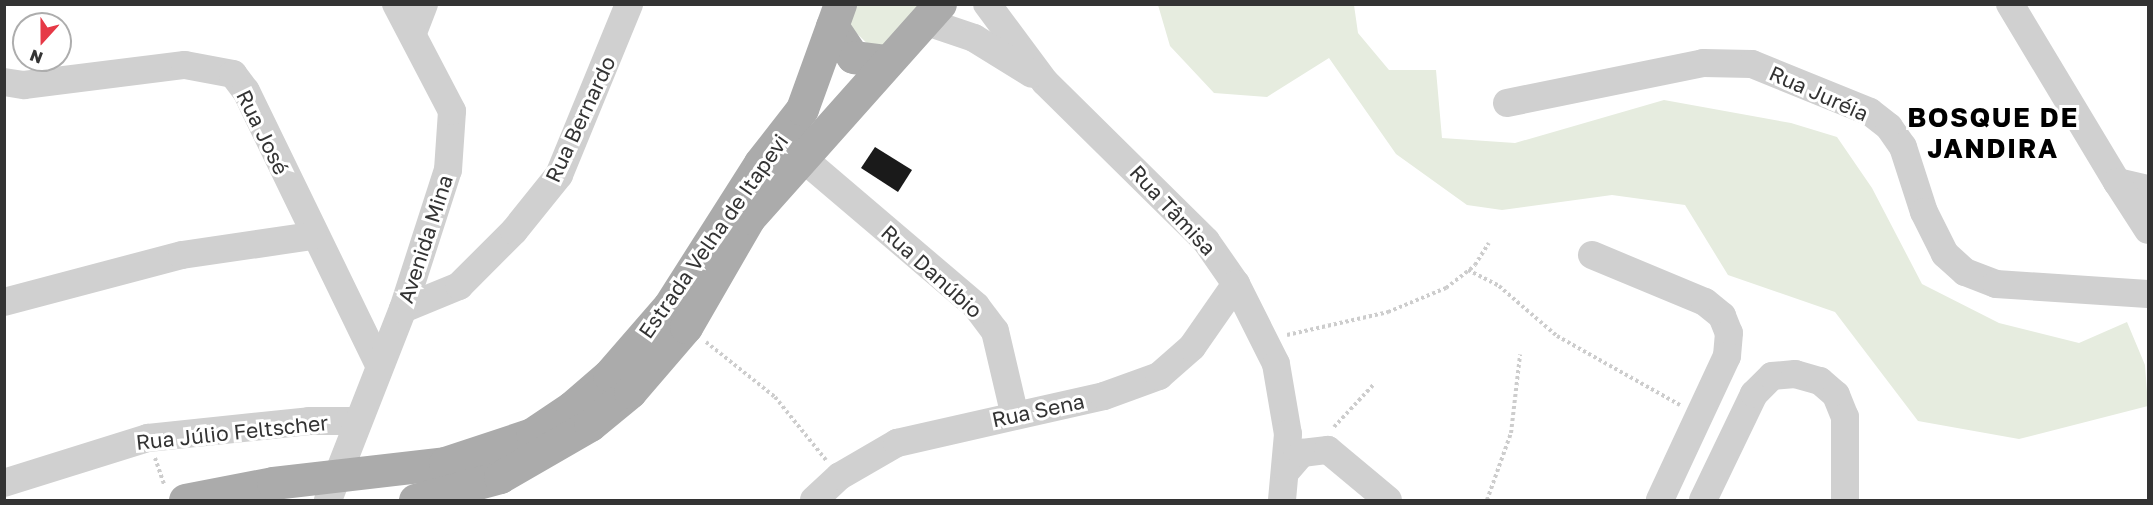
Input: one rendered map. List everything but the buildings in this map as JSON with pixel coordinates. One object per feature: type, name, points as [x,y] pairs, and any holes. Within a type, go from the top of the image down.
[{"type":"main road","name":"Estrada Velha de Itapevi","points":[[416,501],[500,477],[590,424],[630,392],[686,327],[749,218],[800,156],[932,13]]},
{"type":"main road","name":"Estrada Velha de Itapevi","points":[[185,501],[333,488],[445,463],[492,450],[532,434],[609,375],[669,306],[760,164],[802,109],[836,15]]},
{"type":"main road","points":[[836,15],[853,57],[887,62]]},
{"type":"street","name":"Avenida Mina","points":[[333,488],[379,365],[403,309],[448,170],[452,111],[419,17],[396,4]]},
{"type":"street","name":"Rua Bernardo","points":[[403,309],[459,286],[514,231],[559,175],[629,4]]},
{"type":"street","name":"Rua Tâmisa","points":[[987,4],[1045,82],[1206,241],[1236,284],[1265,340],[1285,410],[1287,470],[1282,501]]},
{"type":"street","points":[[2010,4],[2148,230]]},
{"type":"street","name":"Rua Tâmisa","points":[[932,13],[1045,82]]},
{"type":"street","name":"Rua Juréia","points":[[1507,103],[1703,63],[1752,64],[1870,112],[1889,127],[1903,147],[1924,212],[1945,254],[1965,272],[1995,284],[2148,294]]},
{"type":"street","name":"Rua José","points":[[14,83],[185,65],[233,74],[246,91],[313,236],[379,365]]},
{"type":"street","name":"Rua Danúbio","points":[[800,156],[976,306],[1000,347],[1015,416]]},
{"type":"street","points":[[2117,182],[2148,189]]},
{"type":"street","points":[[4,302],[182,255],[313,236]]},
{"type":"street","points":[[1592,255],[1695,297],[1722,316],[1730,333],[1727,356],[1660,501]]},
{"type":"street","name":"Rua Sena","points":[[814,501],[840,476],[897,443],[1104,396],[1159,376],[1192,347],[1236,284]]},
{"type":"street","points":[[1703,501],[1754,394],[1772,376],[1795,374],[1828,388],[1845,417],[1845,501]]},
{"type":"street","name":"Rua Júlio Feltscher","points":[[4,483],[148,438],[309,420],[358,421]]},
{"type":"street","points":[[1287,470],[1314,448],[1342,458],[1388,501]]},
{"type":"path","points":[[1265,340],[1388,312],[1446,288],[1468,270],[1489,243]]},
{"type":"path","points":[[1468,270],[1499,286],[1557,336],[1699,415]]},
{"type":"path","points":[[686,327],[775,397],[840,476]]},
{"type":"path","points":[[1487,501],[1511,433],[1520,355]]},
{"type":"path","points":[[1314,448],[1374,384]]},
{"type":"shaded area","points":[[855,5],[925,5],[891,43],[873,49],[849,26]]},
{"type":"shaded area","points":[[1158,5],[1354,5],[1358,33],[1389,70],[1436,70],[1442,138],[1515,143],[1664,100],[1791,123],[1837,137],[1872,188],[1922,284],[1999,323],[2079,343],[2127,322],[2145,365],[2148,406],[2019,439],[1918,421],[1835,312],[1728,275],[1685,205],[1612,195],[1502,210],[1467,205],[1396,154],[1329,58],[1267,97],[1214,93],[1170,46]]},
{"type":"district","name":"BOSQUE DE JANDIRA","points":[[1993,132]]}]
